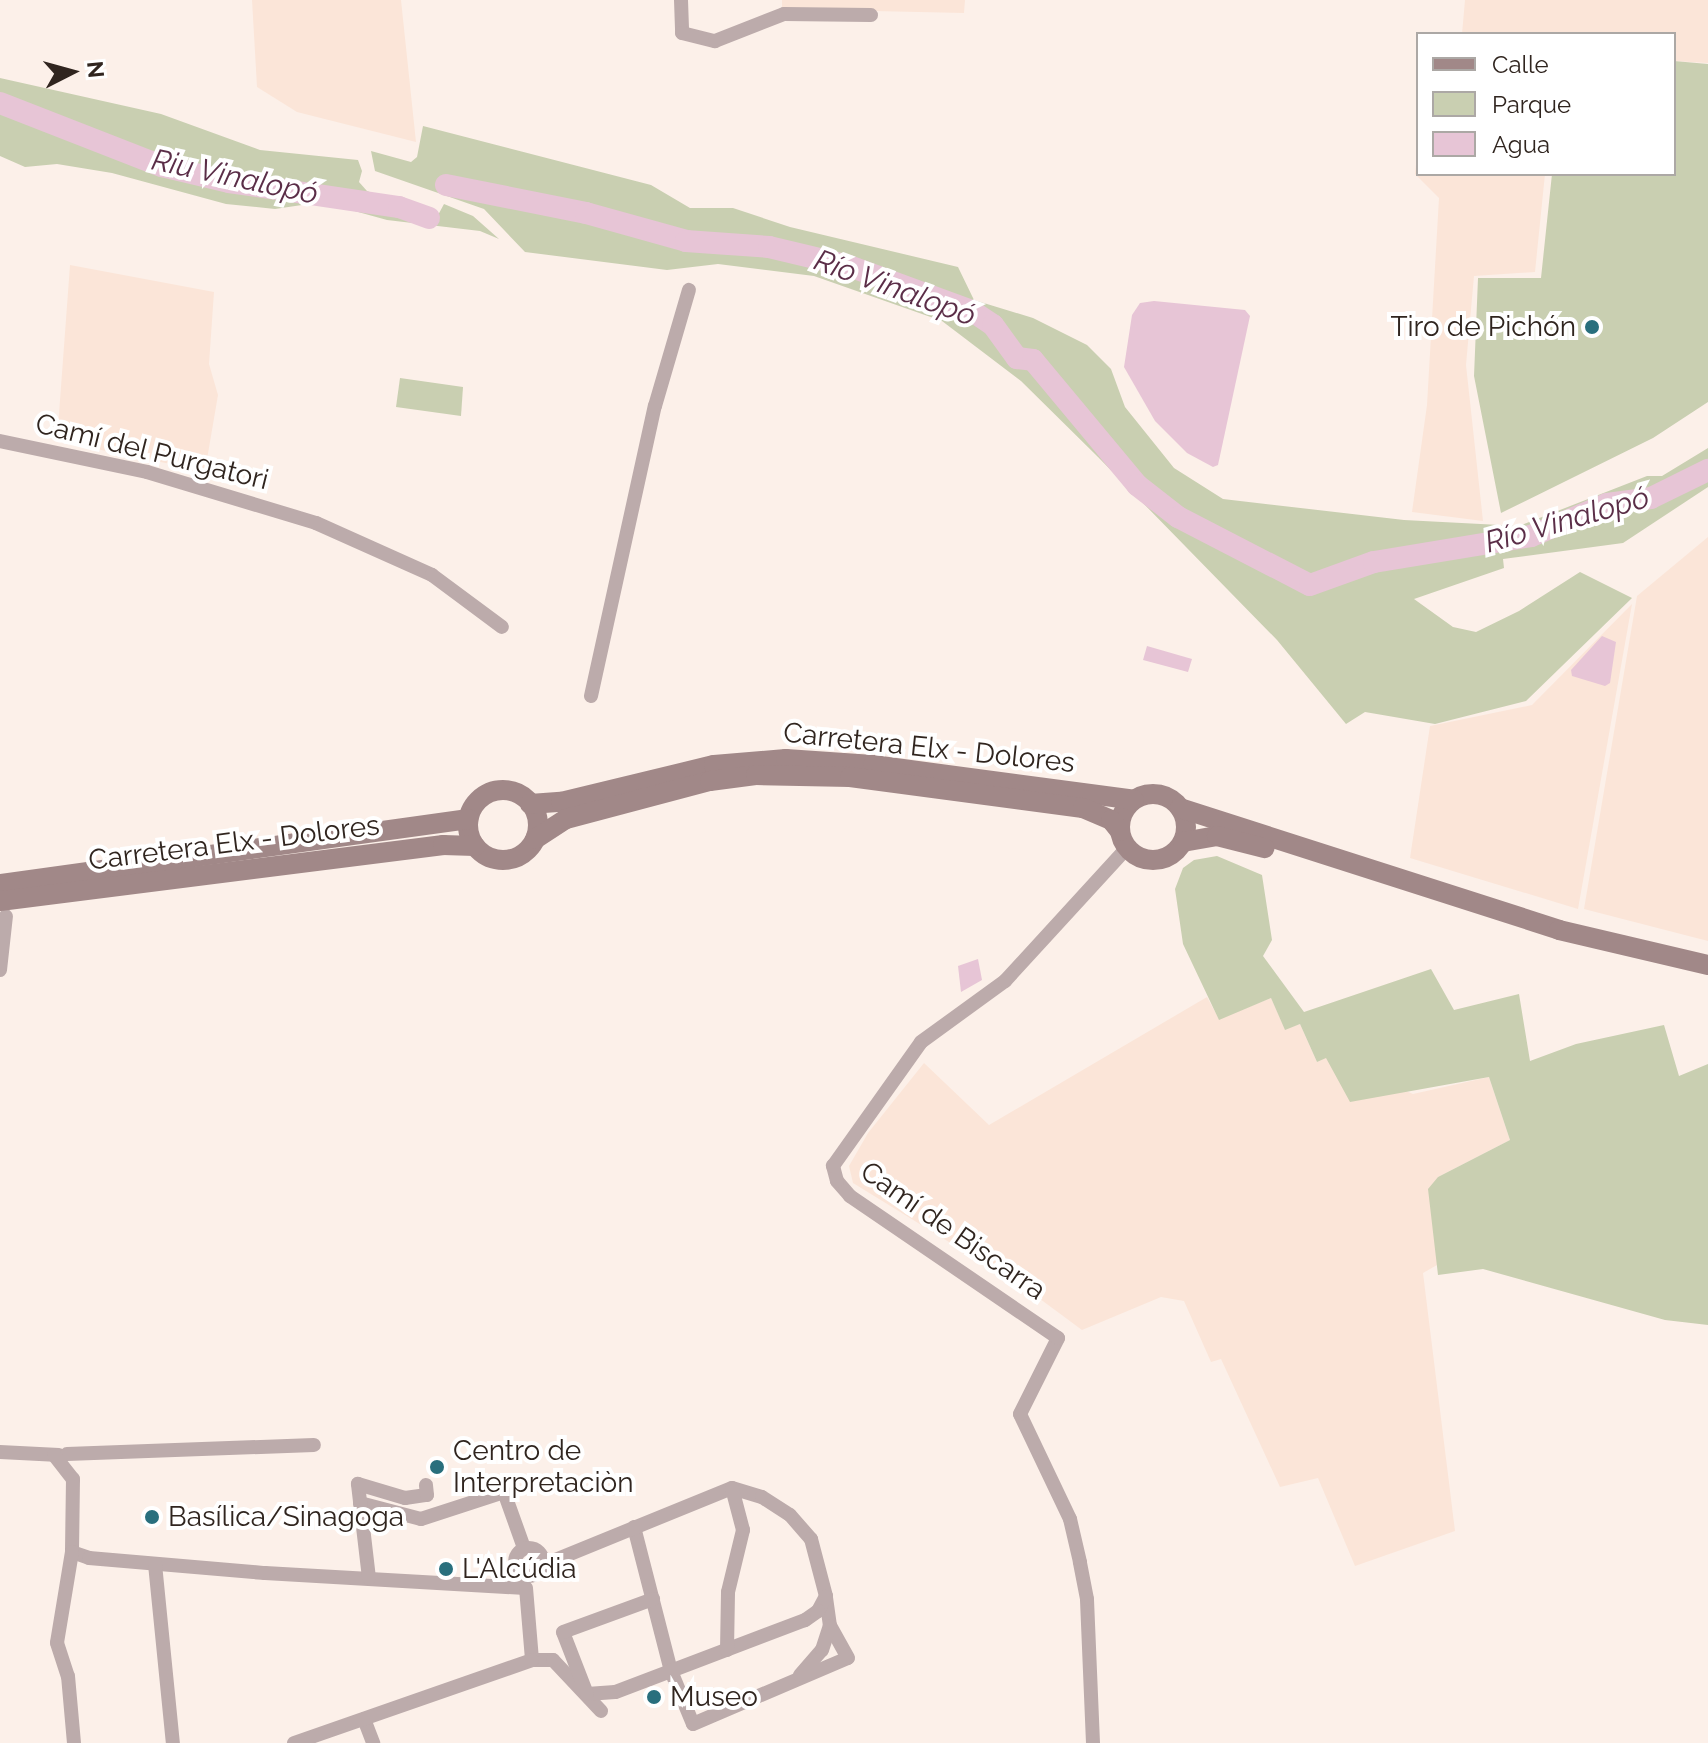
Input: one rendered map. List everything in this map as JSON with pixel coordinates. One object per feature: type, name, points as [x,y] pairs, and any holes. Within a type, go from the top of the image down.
[{"type":"main road","name":"Carretera Elx - Dolores","points":[[530,804],[561,802],[714,765],[786,759],[873,765],[1134,800]]},
{"type":"main road","name":"Carretera Elx - Dolores","points":[[535,839],[566,819],[635,799],[732,777],[782,775],[850,777],[1083,808],[1111,820],[1124,839]]},
{"type":"main road","points":[[495,791],[514,792],[530,804],[537,817],[535,839],[526,851],[510,859],[490,857],[475,846],[469,819],[477,802],[495,791]]},
{"type":"main road","points":[[1708,965],[1559,930],[1180,808],[1153,794],[1134,800],[1123,814],[1124,839],[1142,859],[1160,860],[1183,842],[1202,835],[1240,840],[1596,955],[1708,979]]},
{"type":"main road","points":[[1180,808],[1186,821],[1183,842]]},
{"type":"main road","name":"Carretera Elx - Dolores","points":[[0,884],[469,819]]},
{"type":"main road","name":"Carretera Elx - Dolores","points":[[3,908],[429,846],[475,846]]},
{"type":"street","points":[[681,0],[682,33],[715,41],[784,14],[871,15]]},
{"type":"street","points":[[591,696],[655,406],[689,290]]},
{"type":"street","name":"Camí del Purgatori","points":[[0,441],[147,472],[316,523],[432,575],[502,627]]},
{"type":"street","name":"Camí de Biscarra","points":[[1093,1743],[1087,1599],[1080,1562],[1070,1519],[1020,1414],[1058,1338],[850,1196],[837,1181],[833,1166],[921,1042],[1005,981],[1124,839]]},
{"type":"street","points":[[0,970],[3,908]]},
{"type":"street","points":[[0,1452],[62,1455],[314,1445]]},
{"type":"street","points":[[62,1455],[73,1479],[72,1552],[57,1643],[68,1676],[74,1743]]},
{"type":"street","points":[[369,1578],[358,1484],[405,1498],[427,1495],[426,1485]]},
{"type":"street","points":[[72,1552],[89,1558],[155,1564],[369,1578],[525,1582],[543,1565],[634,1527],[732,1488],[771,1503],[811,1539],[826,1596],[830,1626],[848,1658],[693,1724],[671,1671],[634,1527]]},
{"type":"street","points":[[727,1650],[728,1592],[743,1530],[732,1488]]},
{"type":"street","points":[[360,1503],[421,1519],[504,1492],[524,1548],[515,1565],[525,1582],[532,1660]]},
{"type":"street","points":[[524,1548],[537,1549],[543,1565]]},
{"type":"street","points":[[155,1564],[173,1743]]},
{"type":"street","points":[[587,1694],[615,1692],[805,1620],[818,1611],[826,1596]]},
{"type":"street","points":[[587,1694],[563,1632],[653,1599]]},
{"type":"street","points":[[794,1681],[822,1650],[830,1626]]},
{"type":"street","points":[[294,1743],[532,1660],[553,1660],[601,1711]]},
{"type":"street","points":[[364,1719],[373,1743]]},
{"type":"shaded area","points":[[252,0],[401,0],[416,142],[297,112],[257,87]]},
{"type":"shaded area","points":[[782,0],[965,0],[964,13],[782,9]]},
{"type":"shaded area","points":[[1465,0],[1708,0],[1708,63],[1676,61],[1676,32],[1462,32]]},
{"type":"shaded area","points":[[1417,176],[1545,176],[1535,272],[1474,276],[1466,365],[1483,521],[1412,512],[1427,405],[1439,198]]},
{"type":"shaded area","points":[[70,265],[214,292],[209,364],[218,395],[205,471],[57,441]]},
{"type":"shaded area","points":[[1708,537],[1708,941],[1584,909],[1637,596]]},
{"type":"shaded area","points":[[1632,604],[1578,909],[1410,858],[1430,726],[1532,705]]},
{"type":"shaded area","points":[[1207,997],[1219,1019],[1271,998],[1285,1029],[1300,1024],[1317,1062],[1326,1057],[1413,1094],[1489,1077],[1510,1140],[1438,1177],[1437,1265],[1423,1273],[1455,1531],[1355,1566],[1318,1478],[1280,1487],[1221,1359],[1211,1362],[1184,1301],[1161,1297],[1082,1330],[1032,1293],[853,1183],[849,1166],[868,1133],[924,1063],[989,1125]]},
{"type":"green space","name":"Tiro de Pichón","points":[[1676,61],[1708,64],[1708,402],[1653,438],[1501,513],[1474,376],[1478,278],[1541,278],[1552,176],[1676,176]]},
{"type":"green space","points":[[0,78],[161,114],[260,150],[358,160],[362,171],[359,182],[367,191],[437,217],[444,204],[473,216],[499,239],[480,231],[387,220],[322,202],[275,209],[226,204],[112,173],[57,164],[25,167],[0,156]]},
{"type":"green space","points":[[423,126],[651,185],[690,208],[733,208],[790,227],[958,267],[974,300],[1033,318],[1087,345],[1111,369],[1125,407],[1174,468],[1223,499],[1404,520],[1519,526],[1647,476],[1662,476],[1708,448],[1708,487],[1623,543],[1503,559],[1504,568],[1414,599],[1453,627],[1476,632],[1519,611],[1580,572],[1632,598],[1526,701],[1435,724],[1365,712],[1346,724],[1277,640],[1098,457],[1021,381],[942,321],[814,276],[718,264],[667,270],[525,252],[484,209],[375,171],[371,151],[411,162],[417,157]]},
{"type":"green space","points":[[400,378],[463,387],[461,416],[396,407]]},
{"type":"green space","points":[[1217,856],[1262,875],[1272,940],[1263,956],[1304,1012],[1431,969],[1454,1010],[1519,994],[1530,1061],[1576,1044],[1664,1025],[1679,1076],[1708,1064],[1708,1325],[1665,1320],[1483,1269],[1438,1275],[1428,1189],[1438,1177],[1510,1140],[1489,1077],[1350,1102],[1326,1058],[1317,1062],[1300,1024],[1285,1030],[1271,998],[1219,1020],[1183,944],[1175,889],[1183,868],[1194,860]]},
{"type":"water","points":[[1154,301],[1245,310],[1250,316],[1218,465],[1213,467],[1187,453],[1155,421],[1124,367],[1132,315],[1140,303]]},
{"type":"water","points":[[1602,636],[1616,642],[1610,683],[1605,686],[1572,676],[1571,670]]},
{"type":"water","points":[[1147,646],[1192,659],[1188,672],[1143,660]]},
{"type":"water","points":[[978,959],[982,980],[961,992],[958,966]]},
{"type":"waterway","name":"Riu Vinalopó","points":[[0,103],[162,166],[229,182],[399,207],[429,218]]},
{"type":"waterway","name":"Río Vinalopó","points":[[446,185],[586,213],[686,241],[769,247],[849,266],[972,311],[993,325],[1017,358],[1033,360],[1137,485],[1178,517],[1310,585],[1374,562],[1531,536],[1607,504],[1651,498],[1708,470]]},
{"type":"place","name":"Tiro de Pichón","points":[[1592,327]]},
{"type":"place","name":"Centro de Interpretaciòn","points":[[437,1467]]},
{"type":"place","name":"Basílica/Sinagoga","points":[[152,1517]]},
{"type":"place","name":"L'Alcúdia","points":[[446,1569]]},
{"type":"place","name":"Museo","points":[[654,1697]]}]
